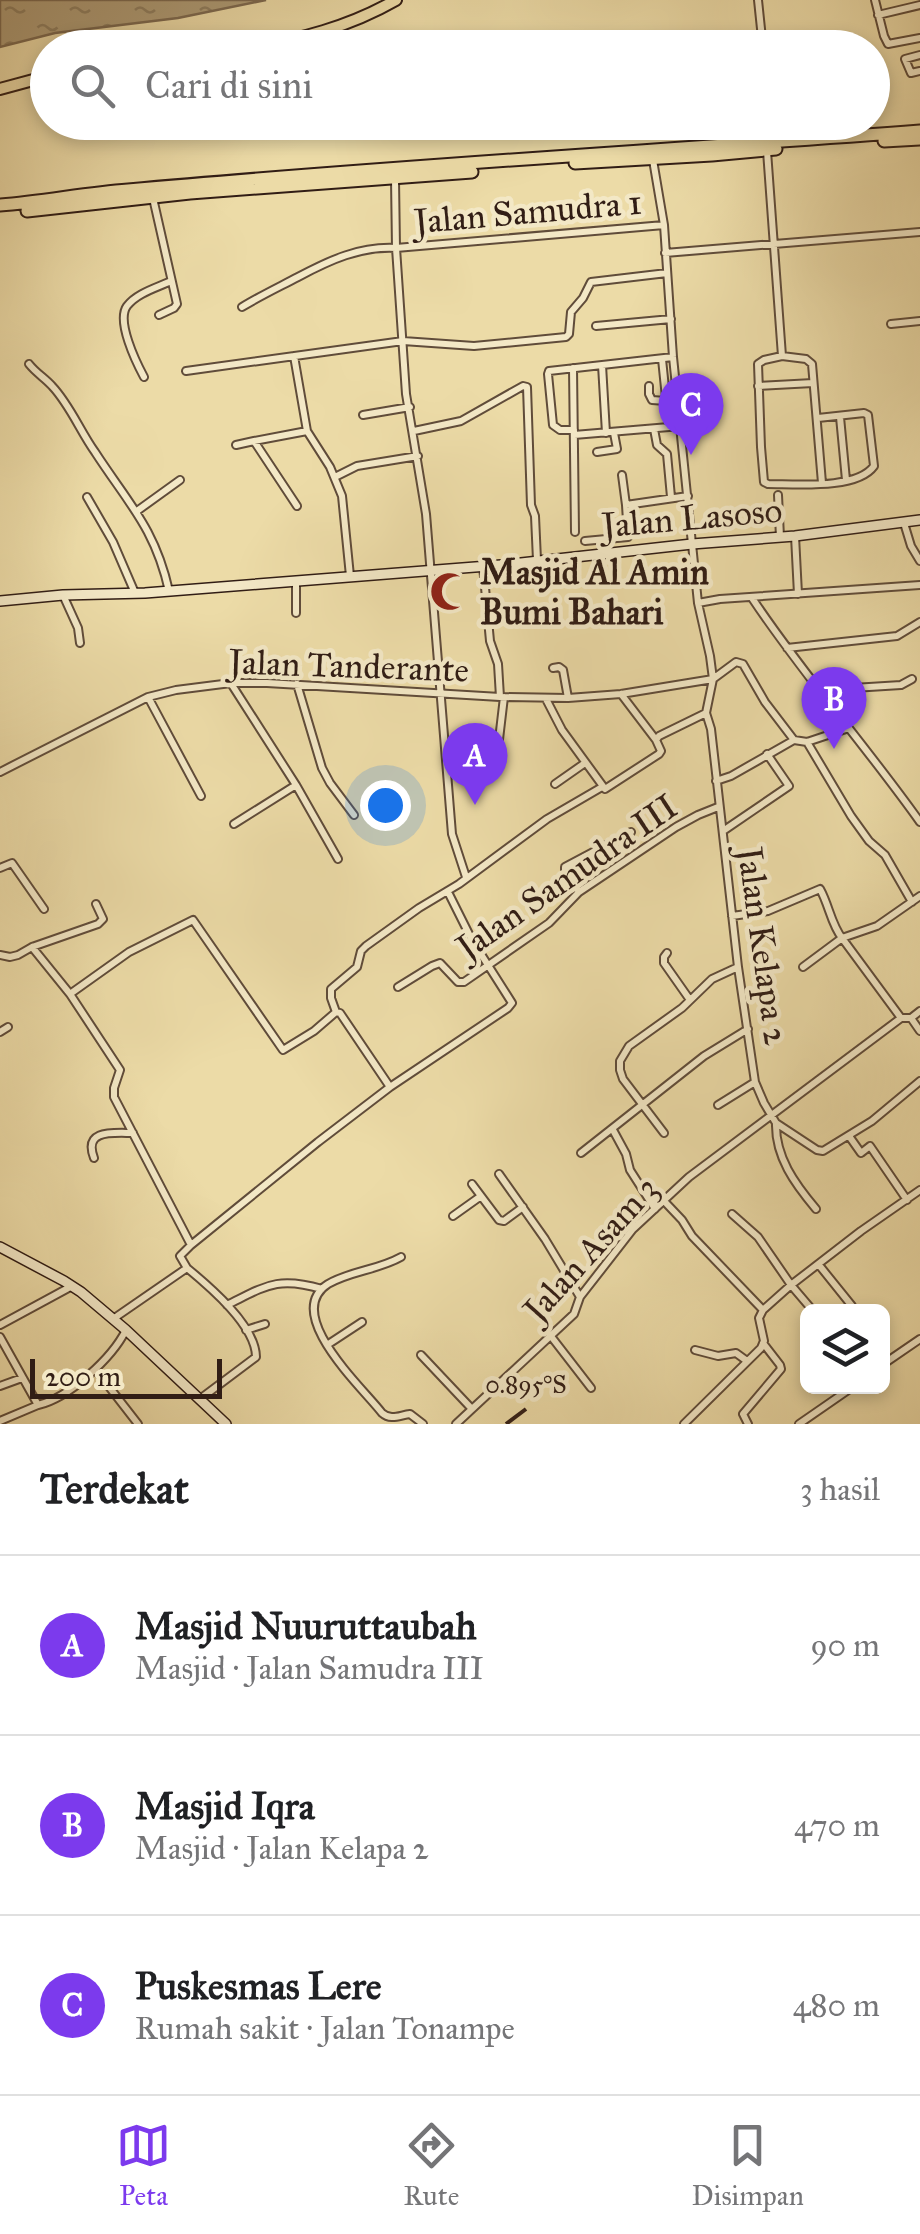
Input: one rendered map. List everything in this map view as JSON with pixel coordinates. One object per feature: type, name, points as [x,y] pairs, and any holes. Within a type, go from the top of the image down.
[{"type":"highway","points":[[890,133],[920,130]]},
{"type":"highway","points":[[0,209],[124,190],[920,139]]},
{"type":"highway","points":[[768,146],[825,140]]},
{"type":"highway","points":[[0,209],[652,159],[688,151]]},
{"type":"main road","points":[[333,30],[396,0]]},
{"type":"main road","points":[[0,89],[30,81]]},
{"type":"street","points":[[758,0],[761,30]]},
{"type":"street","points":[[875,0],[882,30]]},
{"type":"street","points":[[878,15],[920,5]]},
{"type":"street","points":[[890,44],[920,38]]},
{"type":"street","points":[[920,55],[905,59],[912,73],[920,71]]},
{"type":"street","points":[[768,140],[782,356]]},
{"type":"street","name":"Jalan Kelapa 2","points":[[652,159],[664,225],[698,603],[713,679],[706,712],[755,1082],[774,1119],[788,1172],[816,1209]]},
{"type":"street","name":"Jalan Samudra III","points":[[395,178],[406,394],[418,456],[431,570],[452,834],[466,878]]},
{"type":"street","points":[[152,196],[177,304],[159,315]]},
{"type":"street","name":"Jalan Samudra 1","points":[[242,307],[335,258],[378,247],[664,225]]},
{"type":"street","points":[[666,253],[920,232]]},
{"type":"street","points":[[186,371],[403,341],[474,346],[566,337],[571,312],[591,282],[667,273]]},
{"type":"street","points":[[144,377],[122,316],[126,306],[139,295],[171,281]]},
{"type":"street","points":[[596,326],[670,319]]},
{"type":"street","points":[[891,324],[920,321]]},
{"type":"street","points":[[294,356],[307,431],[336,477],[342,496],[350,576]]},
{"type":"street","points":[[818,418],[864,414],[870,418],[874,466],[867,474],[822,484],[764,482],[758,364],[782,356],[810,360],[822,484]]},
{"type":"street","points":[[673,357],[550,370],[553,425],[574,432],[610,433],[680,426]]},
{"type":"street","points":[[662,358],[669,427]]},
{"type":"street","points":[[29,364],[51,384],[137,511],[159,554],[169,590]]},
{"type":"street","points":[[597,452],[618,450],[610,433],[602,365]]},
{"type":"street","points":[[574,368],[575,532]]},
{"type":"street","points":[[758,386],[814,383]]},
{"type":"street","points":[[649,386],[652,400],[666,401]]},
{"type":"street","points":[[414,430],[458,422],[527,387],[537,560]]},
{"type":"street","points":[[362,414],[410,408]]},
{"type":"street","points":[[840,417],[846,480]]},
{"type":"street","points":[[654,429],[657,446],[667,454],[671,497]]},
{"type":"street","points":[[236,445],[307,431]]},
{"type":"street","points":[[254,441],[297,506]]},
{"type":"street","points":[[336,477],[357,466],[418,456]]},
{"type":"street","points":[[585,542],[628,537],[622,475]]},
{"type":"street","points":[[137,511],[180,480]]},
{"type":"street","points":[[778,495],[780,537]]},
{"type":"street","points":[[626,506],[688,496]]},
{"type":"street","points":[[87,497],[136,593]]},
{"type":"street","name":"Jalan Lasoso","points":[[0,601],[484,566],[920,520]]},
{"type":"street","points":[[904,522],[920,561]]},
{"type":"street","points":[[795,536],[798,594]]},
{"type":"street","points":[[484,566],[490,641],[502,697],[496,766]]},
{"type":"street","points":[[296,580],[296,613]]},
{"type":"street","points":[[698,603],[920,584]]},
{"type":"street","points":[[63,596],[78,628],[80,643]]},
{"type":"street","points":[[752,598],[920,822]]},
{"type":"street","points":[[786,648],[897,636],[920,622]]},
{"type":"street","name":"Jalan Tanderante","points":[[0,772],[148,697],[176,690],[231,684],[298,684],[568,698],[713,679],[740,662],[794,740]]},
{"type":"street","points":[[553,668],[563,670],[568,698]]},
{"type":"street","points":[[820,690],[901,685],[912,679]]},
{"type":"street","points":[[231,684],[338,859]]},
{"type":"street","points":[[298,684],[322,768],[354,815]]},
{"type":"street","points":[[390,1087],[349,1024],[336,1012],[331,989],[356,967],[362,949],[419,908],[448,892],[548,819],[602,787],[607,788],[659,754],[656,740],[621,694]]},
{"type":"street","points":[[148,697],[200,796]]},
{"type":"street","points":[[546,699],[562,730],[602,787]]},
{"type":"street","points":[[656,740],[706,712]]},
{"type":"street","points":[[716,781],[794,740],[807,742],[849,728]]},
{"type":"street","points":[[802,967],[842,938],[877,926],[916,899],[885,855],[869,841],[807,742]]},
{"type":"street","points":[[723,831],[789,786],[767,754]]},
{"type":"street","points":[[554,784],[584,762]]},
{"type":"street","points":[[234,824],[296,785]]},
{"type":"street","name":"Jalan Samudra III","points":[[398,987],[435,964],[443,964],[458,982],[464,982],[549,923],[579,892],[698,814],[718,807]]},
{"type":"street","points":[[579,892],[565,867],[631,832]]},
{"type":"street","points":[[0,868],[12,863],[44,909]]},
{"type":"street","points":[[732,916],[768,911],[820,889],[842,938],[901,1018],[912,1018],[920,1011]]},
{"type":"street","points":[[199,1400],[256,1357],[246,1330],[180,1256],[318,1142],[512,1002],[448,892]]},
{"type":"street","points":[[0,955],[18,954],[98,924],[103,919],[96,904]]},
{"type":"street","points":[[70,994],[129,952],[192,920],[283,1050],[336,1012]]},
{"type":"street","points":[[32,947],[70,994],[120,1070],[113,1092],[191,1245]]},
{"type":"street","points":[[667,954],[664,964],[690,1000]]},
{"type":"street","points":[[664,1133],[620,1075],[622,1056],[712,979],[738,967]]},
{"type":"street","name":"Jalan Asam 3","points":[[456,1424],[574,1314],[580,1297],[633,1229],[689,1177],[774,1119],[901,1018]]},
{"type":"street","points":[[912,1018],[920,1031]]},
{"type":"street","points":[[0,1032],[8,1027]]},
{"type":"street","points":[[581,1153],[704,1056],[748,1029]]},
{"type":"street","points":[[718,1105],[755,1082]]},
{"type":"street","points":[[774,1119],[817,1150],[828,1150],[920,1082]]},
{"type":"street","points":[[614,1130],[630,1170],[655,1209]]},
{"type":"street","points":[[94,1158],[90,1148],[99,1136],[134,1132]]},
{"type":"street","points":[[849,1136],[861,1153],[870,1146],[906,1200]]},
{"type":"street","points":[[499,1174],[580,1297]]},
{"type":"street","points":[[472,1184],[502,1221],[522,1207]]},
{"type":"street","points":[[748,1424],[743,1414],[781,1369],[763,1343],[759,1318],[762,1310],[920,1190]]},
{"type":"street","points":[[453,1216],[481,1196]]},
{"type":"street","points":[[664,1201],[762,1310]]},
{"type":"street","points":[[732,1214],[758,1237],[807,1304]]},
{"type":"street","points":[[0,1247],[72,1286],[126,1330],[226,1424]]},
{"type":"street","points":[[400,1257],[336,1280],[322,1289],[315,1306],[316,1325],[350,1376],[387,1417],[410,1414],[423,1424]]},
{"type":"street","points":[[819,1265],[850,1304]]},
{"type":"street","points":[[113,1319],[188,1268]]},
{"type":"street","points":[[226,1305],[286,1282],[322,1289]]},
{"type":"street","points":[[0,1325],[72,1286]]},
{"type":"street","points":[[327,1345],[362,1322]]},
{"type":"street","points":[[246,1330],[264,1324]]},
{"type":"street","points":[[0,1421],[49,1402],[96,1370],[126,1330]]},
{"type":"street","points":[[550,1335],[591,1388]]},
{"type":"street","points":[[0,1337],[38,1405]]},
{"type":"street","points":[[890,1360],[920,1339]]},
{"type":"street","points":[[684,1424],[763,1343]]},
{"type":"street","points":[[695,1350],[718,1356],[736,1353],[747,1360]]},
{"type":"street","points":[[422,1355],[471,1408]]},
{"type":"street","points":[[96,1370],[138,1424]]},
{"type":"street","points":[[0,1386],[23,1378]]},
{"type":"street","points":[[802,1423],[843,1394]]},
{"type":"water","points":[[0,0],[266,0],[178,18],[80,30],[30,30],[30,39],[0,47]]},
{"type":"place","name":"Puskesmas Lere","points":[[691,455]]},
{"type":"place","name":"Masjid Al Amin Bumi Bahari","points":[[450,592]]},
{"type":"place","name":"Masjid Iqra","points":[[834,749]]},
{"type":"place","name":"Masjid Nuuruttaubah","points":[[475,805]]}]
